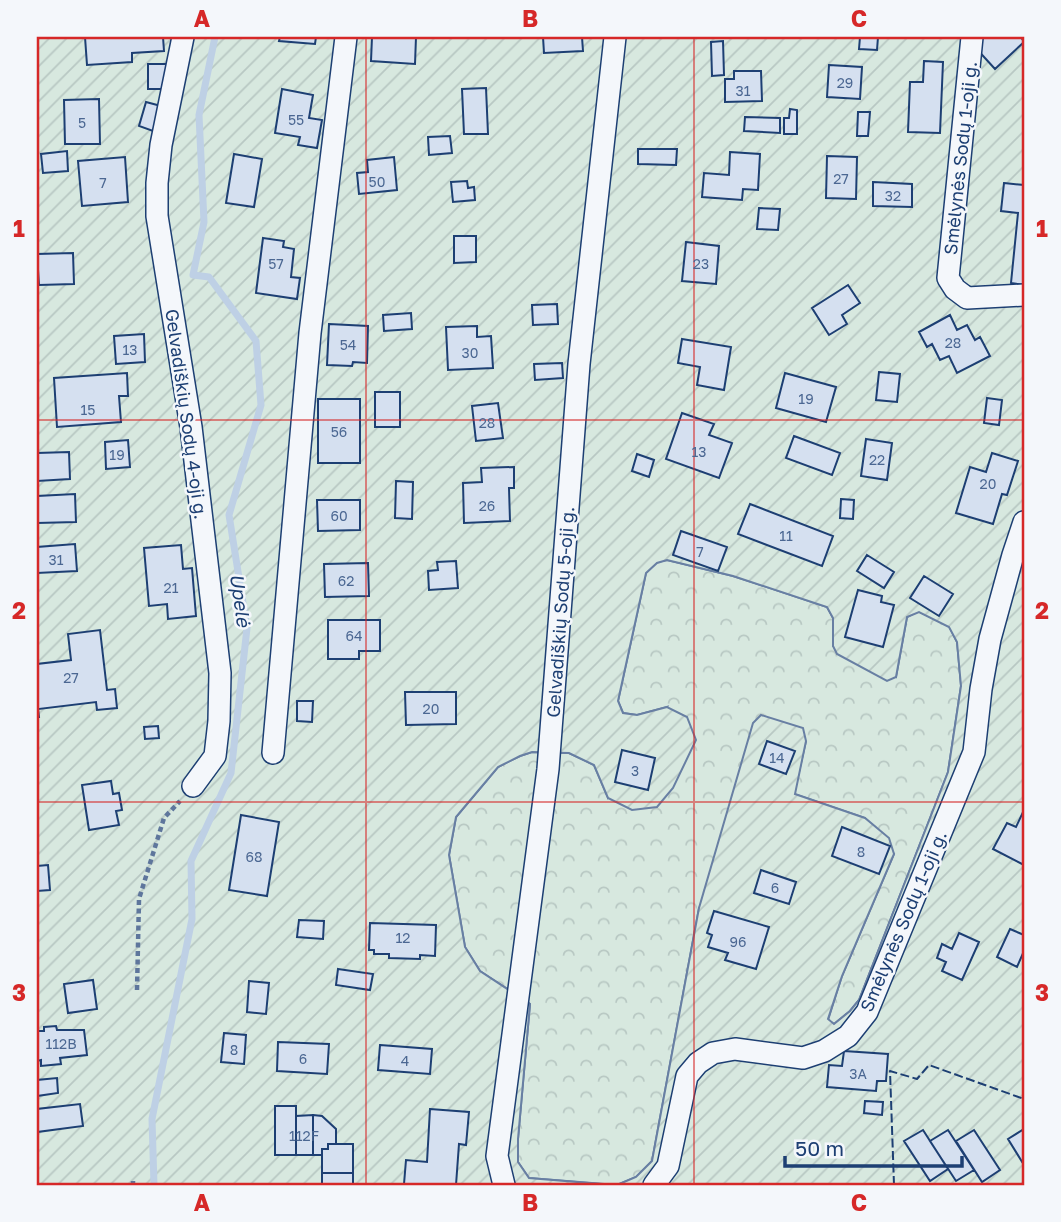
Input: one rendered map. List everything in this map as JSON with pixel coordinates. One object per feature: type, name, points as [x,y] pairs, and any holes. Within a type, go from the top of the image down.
[{"type":"street","name":"Gelvadiškių Sodų 4-oji g.","points":[[183,37],[161,145],[157,183],[158,216],[191,427],[220,673],[215,756],[193,786]]},
{"type":"street","points":[[273,753],[310,333],[346,37]]},
{"type":"street","name":"Gelvadiškių Sodų 5-oji g.","points":[[504,1185],[498,1156],[548,768],[579,364],[615,37]]},
{"type":"street","name":"Smėlynės Sodų 1-oji g.","points":[[972,37],[948,278],[967,298],[1024,295]]},
{"type":"street","name":"Smėlynės Sodų 1-oji g.","points":[[654,1185],[668,1166],[687,1076],[698,1063],[713,1054],[735,1049],[803,1058],[824,1051],[848,1036],[867,1012],[974,752],[990,639],[1024,522]]},
{"type":"path","points":[[137,990],[139,899],[164,818],[193,786]]},
{"type":"green space","points":[[37,37],[1024,37],[1024,1185],[617,1185],[636,1177],[652,1161],[699,908],[753,723],[761,715],[803,728],[806,741],[795,794],[865,818],[889,838],[894,854],[842,976],[828,1019],[834,1024],[859,1000],[948,772],[961,686],[957,642],[949,627],[919,612],[907,617],[896,677],[887,681],[837,654],[833,646],[833,618],[827,607],[733,576],[667,560],[657,563],[646,573],[618,701],[623,713],[637,715],[667,707],[687,717],[696,740],[673,788],[657,807],[632,810],[608,798],[594,765],[569,753],[532,752],[498,767],[456,817],[449,855],[465,947],[480,971],[530,1004],[518,1162],[529,1178],[613,1185],[37,1185]]},
{"type":"green space","points":[[667,560],[733,576],[827,607],[833,618],[833,646],[896,677],[907,617],[918,611],[949,626],[957,642],[961,686],[948,772],[859,1000],[834,1024],[828,1020],[842,976],[894,854],[865,818],[794,794],[806,741],[699,908],[652,1161],[636,1177],[617,1185],[529,1178],[518,1162],[518,1139],[530,1004],[480,971],[465,947],[449,855],[456,817],[498,767],[532,752],[569,753],[594,765],[608,798],[667,707],[637,715],[623,713],[618,701],[646,573],[657,562]]},
{"type":"building","points":[[85,37],[163,37],[164,51],[132,53],[132,62],[87,65]]},
{"type":"building","points":[[280,37],[316,37],[315,44],[279,41]]},
{"type":"building","points":[[372,37],[416,37],[415,64],[371,61]]},
{"type":"building","points":[[543,37],[582,37],[583,51],[544,53]]},
{"type":"building","points":[[860,37],[878,37],[877,50],[859,49]]},
{"type":"building","points":[[984,37],[1021,37],[1024,42],[995,69],[974,46]]},
{"type":"building","points":[[723,41],[724,75],[712,76],[711,42]]},
{"type":"building","points":[[924,61],[943,62],[940,133],[908,132],[910,82],[923,82]]},
{"type":"building","points":[[148,64],[166,64],[166,89],[148,89]]},
{"type":"building","points":[[829,65],[862,67],[860,99],[827,97]]},
{"type":"building","points":[[734,71],[761,71],[762,101],[725,102],[725,79],[734,79]]},
{"type":"building","points":[[486,88],[488,134],[464,134],[462,89]]},
{"type":"building","points":[[282,89],[313,95],[309,118],[322,120],[317,148],[298,145],[300,137],[275,133]]},
{"type":"building","points":[[99,99],[100,144],[65,144],[64,100]]},
{"type":"building","points":[[146,102],[161,106],[153,131],[139,126]]},
{"type":"building","points":[[790,109],[797,110],[797,134],[784,134],[784,118],[789,118]]},
{"type":"building","points":[[858,112],[870,112],[868,136],[857,136]]},
{"type":"building","points":[[745,117],[780,118],[780,133],[744,131]]},
{"type":"building","points":[[450,136],[452,153],[429,155],[428,137]]},
{"type":"building","points":[[638,149],[677,149],[676,165],[638,164]]},
{"type":"building","points":[[67,151],[68,171],[43,173],[41,154]]},
{"type":"building","points":[[730,152],[760,154],[758,190],[743,189],[742,200],[702,197],[704,173],[729,175]]},
{"type":"building","points":[[234,154],[262,159],[254,207],[226,203]]},
{"type":"building","points":[[827,156],[857,157],[856,199],[826,198]]},
{"type":"building","points":[[125,157],[128,202],[82,206],[78,161]]},
{"type":"building","points":[[394,157],[397,190],[359,194],[357,173],[368,172],[367,160]]},
{"type":"building","points":[[467,181],[468,188],[474,187],[475,200],[453,202],[451,182]]},
{"type":"building","points":[[873,182],[912,184],[912,207],[873,206]]},
{"type":"building","points":[[1004,183],[1024,185],[1024,285],[1011,283],[1018,213],[1001,211]]},
{"type":"building","points":[[759,208],[780,209],[778,230],[757,229]]},
{"type":"building","points":[[454,236],[476,236],[476,262],[454,263]]},
{"type":"building","points":[[263,238],[284,241],[283,247],[294,249],[291,277],[300,278],[297,299],[256,293]]},
{"type":"building","points":[[686,242],[719,246],[716,284],[682,281]]},
{"type":"building","points":[[73,253],[74,284],[39,285],[37,254]]},
{"type":"building","points":[[848,285],[860,303],[842,315],[847,324],[829,335],[812,308]]},
{"type":"building","points":[[557,304],[558,324],[533,325],[532,305]]},
{"type":"building","points":[[411,313],[412,329],[384,331],[383,315]]},
{"type":"building","points":[[950,315],[957,330],[967,325],[975,340],[980,337],[990,356],[957,373],[949,356],[940,360],[932,344],[927,347],[919,332]]},
{"type":"building","points":[[329,324],[368,326],[367,363],[353,362],[352,366],[327,365]]},
{"type":"building","points":[[477,326],[477,337],[491,336],[493,368],[448,370],[446,327]]},
{"type":"building","points":[[144,334],[145,362],[116,364],[114,336]]},
{"type":"building","points":[[682,339],[731,347],[724,390],[697,385],[700,367],[678,363]]},
{"type":"building","points":[[562,363],[563,378],[535,380],[534,364]]},
{"type":"building","points":[[879,372],[900,374],[897,402],[876,400]]},
{"type":"building","points":[[127,373],[128,396],[119,396],[121,422],[57,427],[54,378]]},
{"type":"building","points":[[785,373],[836,387],[826,422],[776,408]]},
{"type":"building","points":[[375,392],[400,392],[400,427],[375,427]]},
{"type":"building","points":[[987,398],[1002,400],[999,425],[984,423]]},
{"type":"building","points":[[318,399],[360,399],[360,463],[318,463]]},
{"type":"building","points":[[498,403],[503,438],[476,441],[472,406]]},
{"type":"building","points":[[682,413],[714,424],[709,435],[732,443],[719,478],[666,459]]},
{"type":"building","points":[[794,436],[840,453],[832,475],[786,458]]},
{"type":"building","points":[[866,439],[892,443],[887,480],[861,476]]},
{"type":"building","points":[[128,440],[130,467],[106,469],[105,442]]},
{"type":"building","points":[[69,452],[70,479],[37,481],[37,453]]},
{"type":"building","points":[[992,453],[1018,461],[1007,495],[1002,494],[993,524],[956,513],[970,467],[986,472]]},
{"type":"building","points":[[637,454],[654,460],[649,477],[632,471]]},
{"type":"building","points":[[514,467],[514,488],[509,488],[510,521],[464,523],[463,483],[482,482],[481,468]]},
{"type":"building","points":[[396,481],[413,482],[412,519],[395,518]]},
{"type":"building","points":[[75,494],[76,522],[37,523],[37,496]]},
{"type":"building","points":[[841,499],[854,500],[853,519],[840,518]]},
{"type":"building","points":[[317,500],[360,500],[360,530],[318,531]]},
{"type":"building","points":[[750,504],[833,536],[822,566],[738,534]]},
{"type":"building","points":[[681,531],[727,547],[718,571],[673,555]]},
{"type":"building","points":[[75,544],[77,571],[37,573],[37,547]]},
{"type":"building","points":[[181,545],[183,569],[192,568],[196,616],[168,619],[167,604],[149,606],[144,548]]},
{"type":"building","points":[[867,555],[894,572],[884,588],[857,571]]},
{"type":"building","points":[[456,561],[458,588],[429,590],[428,571],[438,570],[437,562]]},
{"type":"building","points":[[368,563],[369,596],[325,597],[324,564]]},
{"type":"building","points":[[924,576],[953,594],[939,616],[910,598]]},
{"type":"building","points":[[858,590],[882,596],[881,602],[894,605],[883,647],[845,637]]},
{"type":"building","points":[[328,620],[380,620],[380,651],[359,651],[359,659],[328,659]]},
{"type":"building","points":[[100,630],[107,690],[115,689],[117,708],[97,710],[96,702],[38,709],[37,717],[37,664],[71,660],[68,634]]},
{"type":"building","points":[[405,692],[456,692],[456,724],[406,725]]},
{"type":"building","points":[[297,701],[313,701],[312,722],[297,721]]},
{"type":"building","points":[[158,726],[159,738],[145,739],[144,727]]},
{"type":"building","points":[[767,741],[795,751],[786,774],[759,764]]},
{"type":"building","points":[[622,750],[655,758],[648,790],[615,782]]},
{"type":"building","points":[[111,781],[113,794],[119,793],[122,810],[116,811],[119,825],[89,830],[82,785]]},
{"type":"building","points":[[1024,810],[1024,865],[993,849],[1007,823],[1016,827]]},
{"type":"building","points":[[241,815],[279,822],[267,896],[229,890]]},
{"type":"building","points":[[842,827],[890,846],[879,874],[832,856]]},
{"type":"building","points":[[48,865],[50,890],[37,891],[37,866]]},
{"type":"building","points":[[761,870],[796,882],[789,904],[754,893]]},
{"type":"building","points":[[714,911],[769,927],[756,969],[725,960],[728,953],[708,947],[712,935],[707,933]]},
{"type":"building","points":[[299,920],[324,921],[323,939],[297,937]]},
{"type":"building","points":[[370,923],[436,925],[435,956],[420,955],[420,959],[389,958],[389,954],[374,954],[374,950],[369,950]]},
{"type":"building","points":[[1010,929],[1024,935],[1024,951],[1017,967],[997,957]]},
{"type":"building","points":[[959,933],[979,942],[962,980],[942,971],[946,962],[937,958],[942,944],[952,949]]},
{"type":"building","points":[[338,969],[373,974],[370,990],[336,985]]},
{"type":"building","points":[[93,980],[97,1009],[68,1013],[64,984]]},
{"type":"building","points":[[249,981],[269,983],[266,1014],[247,1012]]},
{"type":"building","points":[[56,1026],[57,1030],[84,1030],[87,1055],[60,1058],[61,1064],[41,1066],[41,1060],[37,1061],[37,1031]]},
{"type":"building","points":[[224,1033],[246,1035],[244,1064],[221,1062]]},
{"type":"building","points":[[278,1042],[329,1044],[327,1074],[277,1071]]},
{"type":"building","points":[[380,1045],[432,1049],[430,1074],[378,1070]]},
{"type":"building","points":[[844,1051],[888,1054],[886,1081],[877,1081],[876,1091],[827,1087],[829,1065],[842,1066]]},
{"type":"building","points":[[57,1078],[58,1093],[37,1096],[37,1080]]},
{"type":"building","points":[[865,1101],[883,1102],[882,1115],[864,1113]]},
{"type":"building","points":[[80,1104],[83,1126],[37,1132],[37,1109]]},
{"type":"building","points":[[275,1106],[296,1106],[296,1155],[275,1155]]},
{"type":"building","points":[[430,1109],[469,1112],[466,1145],[459,1144],[456,1185],[404,1184],[406,1160],[427,1162]]},
{"type":"building","points":[[313,1115],[313,1155],[296,1155],[296,1116]]},
{"type":"building","points":[[313,1115],[322,1116],[336,1129],[336,1144],[328,1144],[328,1149],[322,1149],[322,1155],[313,1155]]},
{"type":"building","points":[[1024,1129],[1024,1165],[1008,1139]]},
{"type":"building","points":[[923,1130],[948,1169],[930,1181],[904,1141]]},
{"type":"building","points":[[948,1130],[974,1170],[956,1181],[930,1141]]},
{"type":"building","points":[[974,1130],[1000,1170],[982,1182],[956,1141]]},
{"type":"building","points":[[328,1144],[353,1144],[353,1173],[322,1173],[322,1149],[328,1149]]},
{"type":"building","points":[[322,1173],[353,1173],[353,1185],[322,1185]]},
{"type":"waterway","name":"Upelė","points":[[154,1185],[152,1119],[192,919],[191,861],[231,773],[247,628],[229,515],[261,405],[256,341],[209,277],[193,275],[204,222],[199,115],[215,37]]},
{"type":"fence","points":[[894,1185],[890,1071],[917,1079],[929,1065],[1024,1099]]}]
